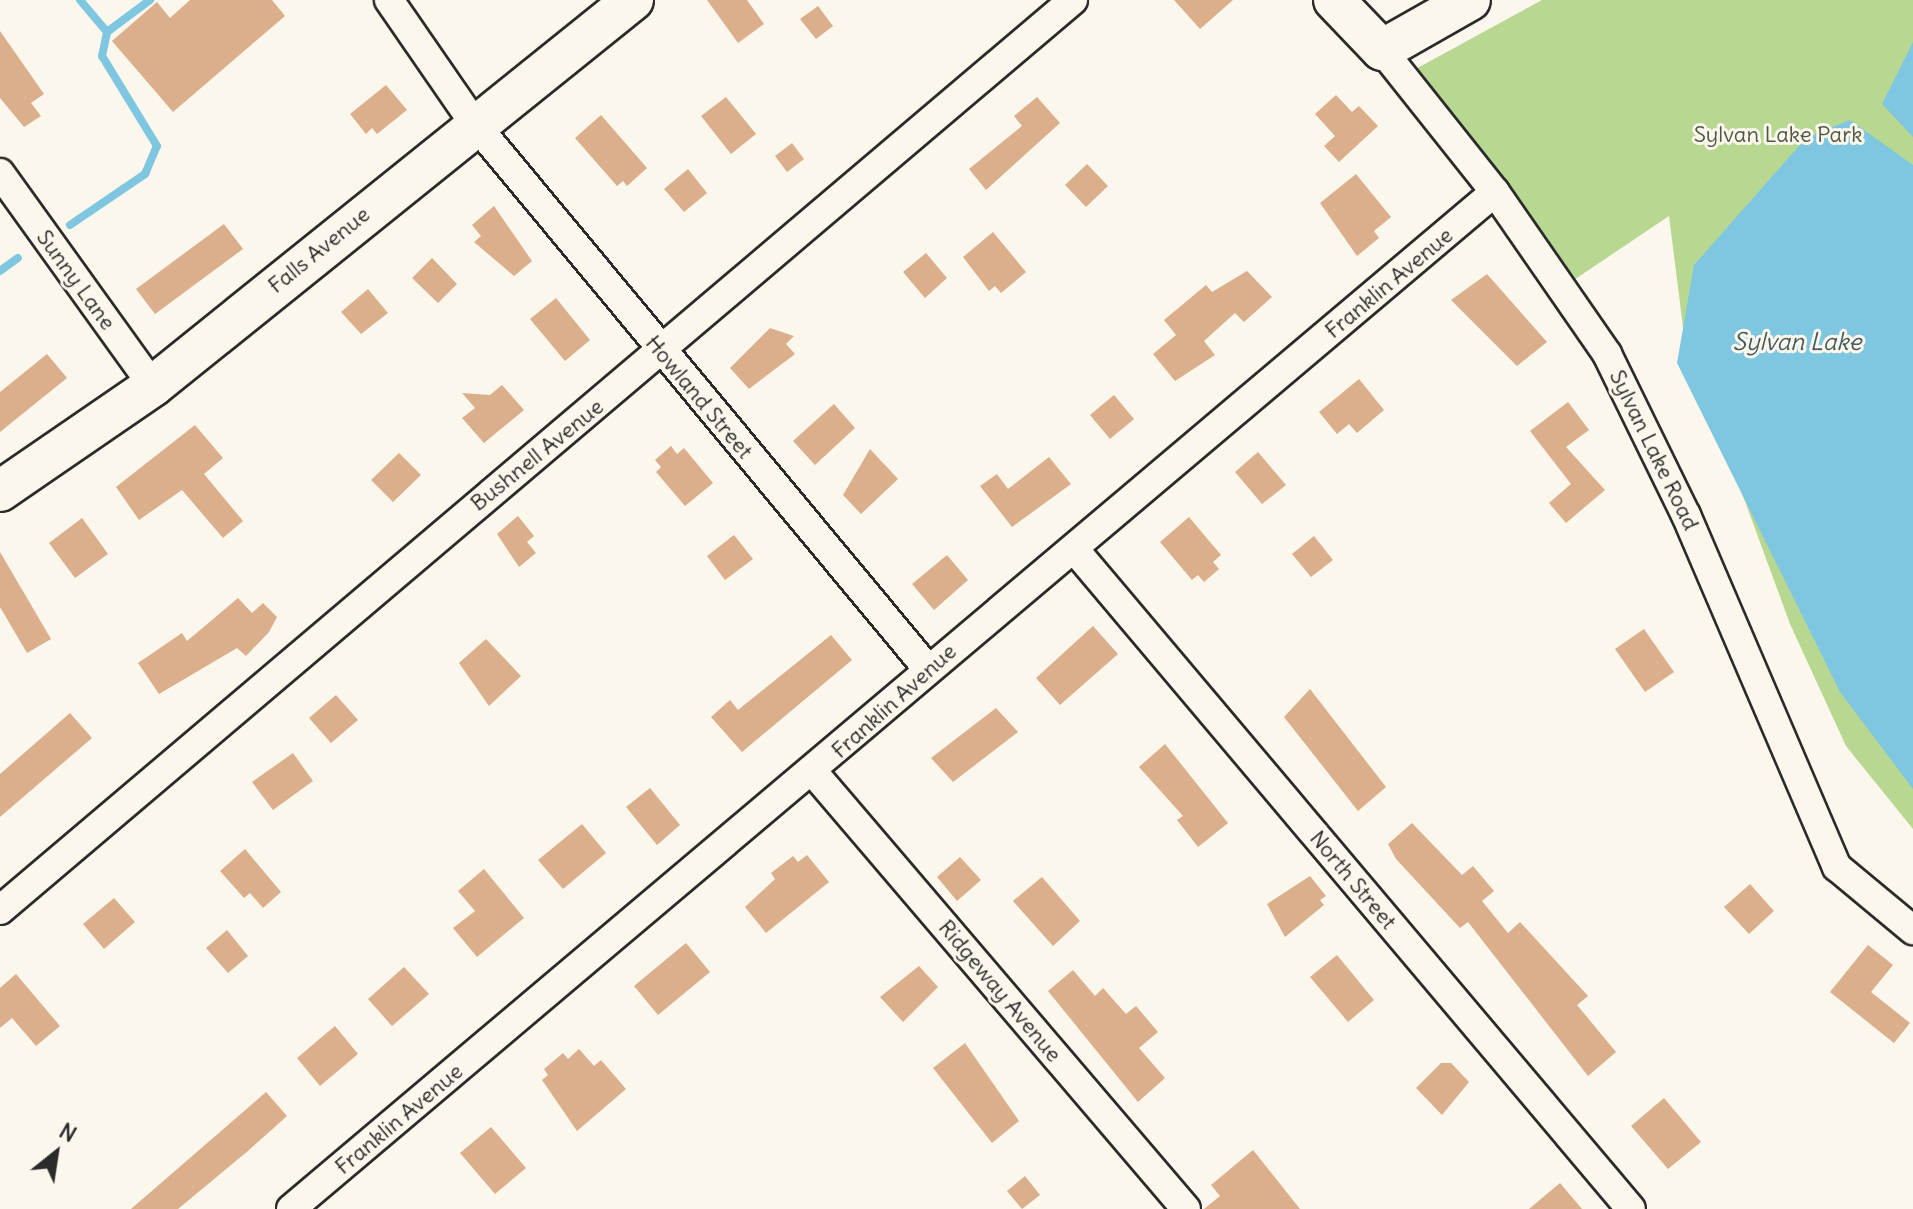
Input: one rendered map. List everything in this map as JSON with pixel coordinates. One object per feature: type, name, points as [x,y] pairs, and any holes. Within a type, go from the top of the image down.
[{"type":"main road","name":"Falls Avenue","points":[[0,491],[153,386],[474,123],[633,0]]},
{"type":"main road","name":"Sylvan Lake Road","points":[[1334,0],[1382,50]]},
{"type":"main road","points":[[1382,50],[1470,0]]},
{"type":"street","name":"Howland Street","points":[[389,0],[474,123],[661,353],[928,669]]},
{"type":"street","name":"Bushnell Avenue","points":[[0,910],[661,353],[1073,0]]},
{"type":"street","name":"Sylvan Lake Road","points":[[1382,50],[1495,192],[1613,367],[1686,515],[1837,867],[1913,930]]},
{"type":"street","name":"Sunny Lane","points":[[0,173],[153,386]]},
{"type":"street","name":"Franklin Avenue","points":[[291,1209],[814,773],[928,669],[1075,550],[1495,192]]},
{"type":"street","name":"North Street","points":[[1075,550],[1631,1209]]},
{"type":"street","name":"Ridgeway Avenue","points":[[814,773],[1186,1209]]},
{"type":"green space","name":"Sylvan Lake Park","points":[[1542,0],[1913,0],[1913,829],[1846,746],[1790,624],[1684,335],[1669,216],[1559,290],[1412,71]]},
{"type":"water","points":[[1913,42],[1913,137],[1882,104]]},
{"type":"water","name":"Sylvan Lake","points":[[1850,120],[1913,165],[1913,789],[1840,692],[1677,363],[1694,265],[1806,138]]},
{"type":"building","points":[[190,0],[272,0],[285,16],[173,112],[112,41],[157,2],[170,18]]},
{"type":"building","points":[[707,0],[747,0],[764,24],[738,43]]},
{"type":"building","points":[[1174,0],[1233,0],[1200,29]]},
{"type":"building","points":[[818,6],[833,26],[816,39],[800,19]]},
{"type":"building","points":[[0,31],[44,94],[31,103],[41,116],[24,127],[0,98]]},
{"type":"building","points":[[386,85],[407,110],[377,134],[372,128],[366,134],[350,114]]},
{"type":"building","points":[[1336,95],[1352,112],[1359,106],[1378,126],[1339,162],[1324,146],[1335,136],[1315,114]]},
{"type":"building","points":[[726,97],[756,134],[731,154],[701,116]]},
{"type":"building","points":[[1037,97],[1060,123],[986,190],[969,169],[1022,126],[1014,116]]},
{"type":"building","points":[[601,115],[647,168],[627,186],[623,181],[617,186],[575,138]]},
{"type":"building","points":[[792,143],[804,159],[787,172],[775,156]]},
{"type":"building","points":[[1087,164],[1108,186],[1086,207],[1065,185]]},
{"type":"building","points":[[688,169],[707,193],[684,212],[664,189]]},
{"type":"building","points":[[1356,174],[1391,217],[1374,231],[1379,238],[1357,256],[1320,203]]},
{"type":"building","points":[[494,206],[532,261],[514,276],[474,242],[481,236],[472,225]]},
{"type":"building","points":[[224,224],[243,249],[155,314],[136,289]]},
{"type":"building","points":[[993,232],[1026,272],[1001,293],[995,286],[989,291],[963,257]]},
{"type":"building","points":[[926,253],[947,278],[925,298],[903,272]]},
{"type":"building","points":[[432,258],[457,284],[438,303],[412,278]]},
{"type":"building","points":[[1247,271],[1272,297],[1244,322],[1235,313],[1204,341],[1215,355],[1175,381],[1153,354],[1176,335],[1164,320],[1206,285],[1212,292]]},
{"type":"building","points":[[1487,274],[1547,342],[1517,366],[1451,300]]},
{"type":"building","points":[[368,289],[388,313],[361,334],[341,312]]},
{"type":"building","points":[[556,298],[590,340],[565,361],[530,319]]},
{"type":"building","points":[[770,328],[794,336],[786,344],[795,354],[749,389],[730,368]]},
{"type":"building","points":[[47,354],[67,378],[0,432],[0,392]]},
{"type":"building","points":[[1359,379],[1384,410],[1357,433],[1349,424],[1337,434],[1319,412]]},
{"type":"building","points":[[502,385],[524,410],[484,443],[462,418],[475,408],[462,393],[490,395]]},
{"type":"building","points":[[1114,395],[1134,419],[1110,439],[1090,415]]},
{"type":"building","points":[[1568,402],[1589,430],[1566,447],[1605,490],[1566,523],[1549,503],[1571,484],[1530,431]]},
{"type":"building","points":[[834,404],[855,428],[815,465],[793,441]]},
{"type":"building","points":[[195,425],[223,458],[204,474],[243,521],[223,538],[182,490],[139,520],[116,487]]},
{"type":"building","points":[[671,446],[677,454],[684,448],[713,483],[685,506],[656,472],[661,467],[655,460]]},
{"type":"building","points":[[870,449],[898,479],[861,514],[843,495]]},
{"type":"building","points":[[1258,452],[1286,485],[1262,504],[1235,472]]},
{"type":"building","points":[[399,453],[421,475],[393,502],[371,480]]},
{"type":"building","points":[[1049,457],[1071,484],[1012,527],[980,486],[997,474],[1008,489]]},
{"type":"building","points":[[518,516],[534,536],[527,542],[536,553],[519,567],[497,534]]},
{"type":"building","points":[[1189,517],[1221,555],[1213,562],[1219,569],[1204,582],[1198,575],[1192,580],[1160,542]]},
{"type":"building","points":[[82,518],[108,554],[75,578],[49,543]]},
{"type":"building","points":[[734,535],[753,559],[725,580],[707,556]]},
{"type":"building","points":[[1314,536],[1333,560],[1311,577],[1292,554]]},
{"type":"building","points":[[0,552],[51,639],[27,653],[0,607]]},
{"type":"building","points":[[947,555],[968,580],[934,610],[912,584]]},
{"type":"building","points":[[238,598],[252,613],[263,603],[277,617],[269,632],[246,656],[237,648],[159,694],[138,663],[182,633],[187,641]]},
{"type":"building","points":[[1093,626],[1118,654],[1060,705],[1036,678]]},
{"type":"building","points":[[1644,629],[1674,672],[1645,692],[1615,649]]},
{"type":"building","points":[[831,635],[852,660],[742,752],[711,717],[730,700],[738,710]]},
{"type":"building","points":[[486,639],[521,676],[489,706],[459,663]]},
{"type":"building","points":[[1310,689],[1386,787],[1358,811],[1284,717]]},
{"type":"building","points":[[336,695],[358,720],[331,743],[309,718]]},
{"type":"building","points":[[996,708],[1018,732],[953,782],[931,758]]},
{"type":"building","points":[[70,713],[92,738],[0,817],[0,774]]},
{"type":"building","points":[[1165,744],[1228,823],[1198,847],[1177,820],[1183,816],[1139,767]]},
{"type":"building","points":[[293,753],[313,781],[273,810],[252,782]]},
{"type":"building","points":[[650,788],[680,825],[657,845],[626,807]]},
{"type":"building","points":[[1412,823],[1462,875],[1473,866],[1494,891],[1482,901],[1508,933],[1520,922],[1588,996],[1577,1005],[1616,1052],[1588,1076],[1468,922],[1460,928],[1396,859],[1388,844]]},
{"type":"building","points":[[582,824],[606,853],[563,889],[538,860]]},
{"type":"building","points":[[245,849],[281,892],[263,908],[250,893],[244,898],[220,871]]},
{"type":"building","points":[[807,855],[829,882],[766,933],[745,907],[775,879],[771,873],[793,856],[798,862]]},
{"type":"building","points":[[960,857],[981,880],[957,901],[937,877]]},
{"type":"building","points":[[484,869],[524,918],[477,957],[453,928],[475,911],[458,891]]},
{"type":"building","points":[[1310,876],[1326,896],[1320,900],[1324,905],[1285,937],[1267,904]]},
{"type":"building","points":[[1042,877],[1080,921],[1053,946],[1013,901]]},
{"type":"building","points":[[1750,884],[1774,911],[1749,934],[1724,907]]},
{"type":"building","points":[[114,898],[135,922],[104,949],[83,924]]},
{"type":"building","points":[[227,930],[248,956],[228,973],[206,948]]},
{"type":"building","points":[[686,943],[710,972],[658,1015],[634,986]]},
{"type":"building","points":[[1868,945],[1893,965],[1871,992],[1910,1023],[1894,1043],[1830,992]]},
{"type":"building","points":[[1337,955],[1374,1000],[1348,1022],[1310,977]]},
{"type":"building","points":[[919,966],[938,987],[903,1022],[880,997]]},
{"type":"building","points":[[404,967],[429,994],[392,1026],[368,999]]},
{"type":"building","points":[[1073,970],[1095,996],[1103,988],[1126,1014],[1136,1006],[1158,1032],[1139,1048],[1165,1078],[1138,1102],[1048,991]]},
{"type":"building","points":[[16,974],[60,1026],[36,1046],[12,1018],[0,1028],[0,988]]},
{"type":"building","points":[[335,1026],[358,1054],[320,1086],[297,1058]]},
{"type":"building","points":[[965,1043],[1019,1121],[992,1143],[933,1068]]},
{"type":"building","points":[[579,1049],[594,1066],[601,1060],[626,1089],[577,1131],[542,1080],[548,1075],[544,1069],[563,1053],[568,1059]]},
{"type":"building","points":[[1441,1063],[1451,1063],[1469,1082],[1442,1115],[1416,1088]]},
{"type":"building","points":[[266,1092],[287,1116],[249,1150],[178,1209],[131,1209]]},
{"type":"building","points":[[1664,1098],[1701,1142],[1668,1169],[1631,1126]]},
{"type":"building","points":[[491,1127],[526,1168],[495,1194],[460,1153]]},
{"type":"building","points":[[1253,1150],[1300,1209],[1204,1209],[1220,1196],[1211,1185]]},
{"type":"building","points":[[1025,1176],[1040,1195],[1022,1209],[1007,1191]]},
{"type":"building","points":[[1560,1183],[1582,1209],[1529,1209]]},
{"type":"waterway","points":[[80,0],[107,32]]},
{"type":"waterway","points":[[70,225],[145,174],[157,146],[102,56],[107,32],[150,0]]},
{"type":"waterway","points":[[0,271],[18,258]]}]
